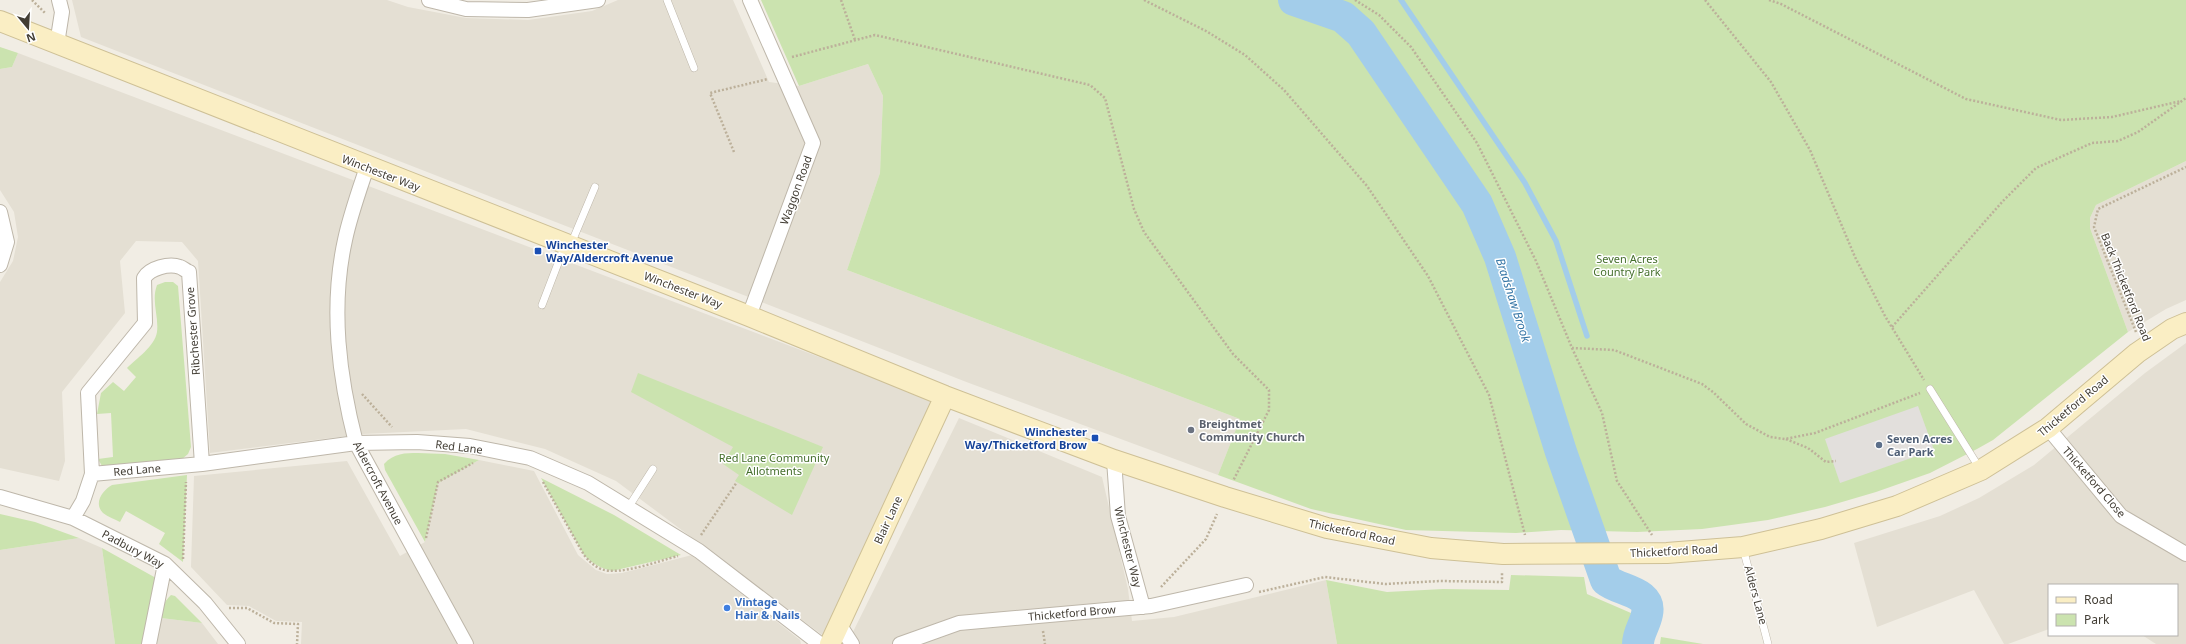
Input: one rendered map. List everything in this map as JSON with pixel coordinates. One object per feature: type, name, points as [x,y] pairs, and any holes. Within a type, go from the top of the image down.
[{"type":"street","points":[[57,44],[62,12],[59,0]]},
{"type":"street","points":[[429,0],[466,9],[528,10],[598,0]]},
{"type":"street","name":"Waggon Road","points":[[749,316],[813,143],[750,0]]},
{"type":"street","name":"Winchester Way","points":[[0,21],[367,167],[749,316],[945,396],[1114,460],[1118,516],[1147,606]]},
{"type":"street","name":"Aldercroft Avenue","points":[[367,167],[345,240],[338,280],[336,324],[340,369],[346,406],[356,443],[466,644]]},
{"type":"street","points":[[0,212],[7,242],[3,261],[0,264]]},
{"type":"street","name":"Ribchester Grove","points":[[92,474],[88,393],[145,323],[144,278],[147,273],[154,268],[180,267],[189,272],[202,464]]},
{"type":"street","name":"Thicketford Road","points":[[1114,460],[1225,497],[1327,528],[1431,548],[1504,554],[1667,553],[1743,547],[1820,529],[1897,506],[1981,470],[2048,428],[2143,349],[2172,329],[2186,323]]},
{"type":"street","name":"Blair Lane","points":[[830,644],[945,396]]},
{"type":"street","name":"Thicketford Close","points":[[2048,428],[2121,516],[2186,554]]},
{"type":"street","name":"Red Lane","points":[[92,474],[202,464],[356,443],[406,442],[470,446],[530,458],[588,483],[696,549],[820,644]]},
{"type":"street","points":[[73,518],[83,501],[92,474]]},
{"type":"street","name":"Padbury Way","points":[[0,497],[73,518],[165,564],[182,579],[209,608],[238,644]]},
{"type":"street","points":[[149,644],[165,564]]},
{"type":"street","name":"Thicketford Brow","points":[[900,644],[959,623],[1147,606],[1246,585]]},
{"type":"street","points":[[839,624],[852,644]]},
{"type":"lane","points":[[667,0],[694,68]]},
{"type":"lane","points":[[542,305],[567,245],[595,187]]},
{"type":"lane","points":[[1930,390],[1981,470]]},
{"type":"lane","points":[[628,508],[653,469]]},
{"type":"lane","name":"Alders Lane","points":[[1743,547],[1768,644]]},
{"type":"path","points":[[841,0],[855,40]]},
{"type":"path","points":[[1144,0],[1206,31],[1245,55],[1284,90],[1367,186],[1428,276],[1489,395],[1539,553]]},
{"type":"path","points":[[1354,0],[1379,15],[1411,47],[1477,143],[1536,261],[1572,348],[1602,413],[1617,481],[1646,527],[1667,553]]},
{"type":"path","points":[[1704,0],[1775,88],[1810,150],[1855,257],[1892,327],[1930,390],[1814,433],[1785,439]]},
{"type":"path","points":[[1769,0],[1781,4],[1966,99],[2061,120],[2112,117],[2181,101]]},
{"type":"path","points":[[777,60],[875,35],[1090,85],[1105,98],[1134,209],[1144,232],[1233,354],[1269,390],[1269,410],[1225,497],[1206,539],[1155,593],[1147,606]]},
{"type":"path","points":[[734,152],[710,93],[783,75]]},
{"type":"path","points":[[1892,327],[2007,196],[2036,168],[2092,143],[2118,141],[2138,132],[2186,98]]},
{"type":"path","name":"Back Thicketford Road","points":[[2143,349],[2094,227],[2094,218],[2098,209],[2186,167]]},
{"type":"path","points":[[1572,348],[1614,350],[1702,384],[1713,392],[1746,424],[1770,437],[1785,439],[1808,448],[1826,462],[1836,461]]},
{"type":"path","points":[[360,392],[406,442]]},
{"type":"path","points":[[421,562],[438,482],[495,451]]},
{"type":"path","points":[[530,458],[584,556],[596,566],[612,571],[696,549],[737,482]]},
{"type":"path","points":[[182,579],[187,465]]},
{"type":"path","points":[[1246,585],[1260,592],[1325,577],[1385,584],[1440,580],[1502,582],[1504,554]]},
{"type":"path","points":[[209,608],[247,608],[274,623],[298,624],[297,644]]},
{"type":"shaded area","points":[[72,0],[387,0],[408,7],[466,18],[528,20],[592,11],[618,0],[733,0],[769,82],[799,86],[868,64],[883,96],[880,173],[847,270],[1240,419],[1218,475],[969,383],[81,37]]},
{"type":"shaded area","points":[[18,53],[935,401],[825,637],[616,481],[545,449],[466,429],[363,434],[210,453],[198,261],[182,242],[136,241],[120,261],[125,313],[62,392],[65,461],[59,481],[0,468],[0,282],[13,261],[18,237],[14,212],[0,190],[0,69],[12,67]]},
{"type":"shaded area","points":[[2186,161],[2186,300],[2166,309],[2128,332],[2090,228],[2090,218],[2096,205]]},
{"type":"shaded area","points":[[2186,343],[2186,644],[2156,644],[2144,636],[2178,636],[2178,584],[2048,584],[2048,629],[2008,644],[2004,644],[1974,590],[1877,627],[1854,543],[1940,516],[1979,498],[2034,465],[2145,373]]},
{"type":"shaded area","name":"Seven Acres Car Park","points":[[1918,406],[1934,450],[1840,483],[1825,439]]},
{"type":"shaded area","points":[[959,418],[1102,477],[1128,589],[1132,621],[1174,617],[1326,580],[1337,644],[847,644]]},
{"type":"shaded area","points":[[479,460],[534,471],[578,555],[596,570],[607,574],[622,573],[692,555],[800,640],[801,644],[301,644],[302,622],[276,621],[249,606],[227,605],[191,567],[194,476],[347,461],[400,556],[425,542],[438,482]]},
{"type":"shaded area","points":[[79,538],[102,548],[115,644],[0,644],[0,550]]},
{"type":"shaded area","points":[[161,618],[202,623],[218,644],[157,644]]},
{"type":"green space","name":"Seven Acres Country Park","points":[[761,0],[2186,0],[2186,161],[2096,205],[2090,218],[2090,228],[2128,332],[1993,440],[1930,473],[1876,492],[1825,507],[1768,520],[1702,529],[1637,532],[1561,530],[1516,533],[1406,530],[1311,509],[1218,475],[1240,419],[847,270],[880,173],[883,96],[868,64],[799,86]]},
{"type":"green space","points":[[0,47],[18,53],[12,67],[0,69]]},
{"type":"green space","points":[[165,282],[173,282],[178,286],[191,447],[188,454],[182,459],[102,466],[98,459],[113,457],[111,413],[97,414],[101,393],[113,382],[124,391],[136,377],[127,368],[149,347],[156,337],[157,326],[155,291],[157,285]]},
{"type":"green space","name":"Red Lane Community Allotments","points":[[638,373],[823,447],[792,515],[735,481],[739,475],[723,464],[733,447],[631,392]]},
{"type":"green space","points":[[418,453],[445,454],[479,460],[438,483],[425,542],[385,470],[384,464],[396,456]]},
{"type":"green space","points":[[187,475],[183,562],[159,544],[165,533],[126,511],[120,522],[103,513],[100,509],[100,497],[105,490],[112,485]]},
{"type":"green space","points":[[541,478],[614,515],[681,555],[612,571],[597,565],[584,555]]},
{"type":"green space","points":[[0,514],[35,522],[79,538],[0,550]]},
{"type":"green space","points":[[102,548],[156,578],[143,644],[115,644]]},
{"type":"green space","points":[[1511,575],[1584,577],[1587,594],[1631,613],[1629,644],[1337,644],[1326,580],[1387,592],[1443,589],[1509,590]]},
{"type":"green space","points":[[171,595],[175,596],[202,623],[161,618],[163,606]]},
{"type":"green space","points":[[1661,637],[1703,644],[1660,644]]},
{"type":"waterway","name":"Bradshaw Brook","points":[[1294,0],[1343,17],[1361,33],[1477,204],[1500,257],[1561,452],[1606,580],[1640,596],[1645,601],[1647,606],[1647,614],[1639,636],[1638,644]]},
{"type":"waterway","points":[[1401,0],[1525,183],[1556,241],[1587,336]]},
{"type":"place","name":"Winchester Way/Aldercroft Avenue","points":[[538,251]]},
{"type":"place","name":"Breightmet Community Church","points":[[1191,430]]},
{"type":"place","name":"Winchester Way/Thicketford Brow","points":[[1095,438]]},
{"type":"place","name":"Seven Acres Car Park","points":[[1879,445]]},
{"type":"place","name":"Vintage Hair & Nails","points":[[727,608]]}]
